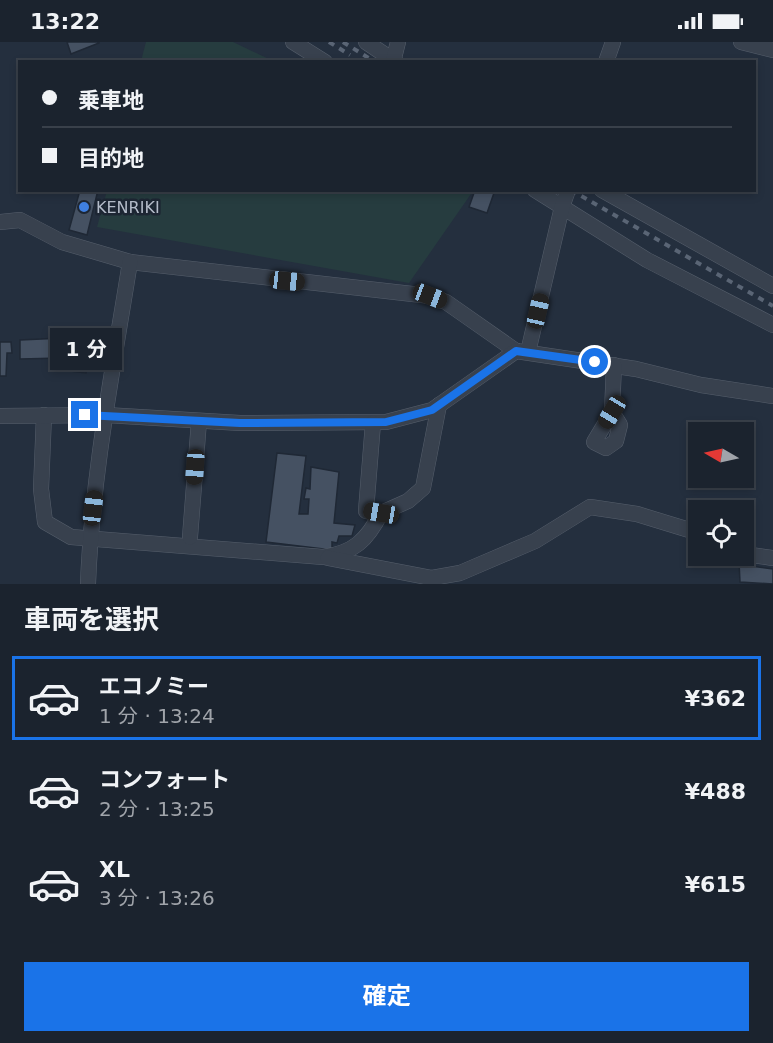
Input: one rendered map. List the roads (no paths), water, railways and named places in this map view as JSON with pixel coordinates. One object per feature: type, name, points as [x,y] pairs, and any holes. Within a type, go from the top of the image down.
[{"type":"street","points":[[293,42],[322,60]]},
{"type":"street","points":[[366,42],[393,60]]},
{"type":"street","points":[[394,60],[398,42]]},
{"type":"street","points":[[607,60],[613,42]]},
{"type":"street","points":[[741,42],[773,50]]},
{"type":"street","points":[[538,192],[647,260],[773,325]]},
{"type":"street","points":[[0,416],[106,415],[240,423],[373,423],[432,410],[522,352],[561,207],[567,192]]},
{"type":"street","points":[[606,192],[773,286]]},
{"type":"street","points":[[0,222],[20,220],[62,242],[130,262],[430,296],[446,302],[522,352],[614,365],[701,385],[773,396]]},
{"type":"street","points":[[88,584],[90,537],[130,262]]},
{"type":"street","points":[[612,412],[614,365]]},
{"type":"street","points":[[373,423],[366,511],[381,513],[408,501],[423,488],[439,405]]},
{"type":"street","points":[[44,415],[41,489],[45,522],[71,537],[323,557],[432,578],[460,573],[536,541],[590,507],[637,514],[688,530]]},
{"type":"street","points":[[190,537],[199,421]]},
{"type":"street","points":[[323,557],[340,555],[369,537],[381,513]]},
{"type":"street","points":[[754,555],[773,558]]},
{"type":"railway","points":[[329,42],[350,55]]},
{"type":"railway","points":[[343,42],[372,60]]},
{"type":"railway","points":[[574,192],[773,306]]},
{"type":"place","name":"KENRIKI","points":[[84,207]]}]
